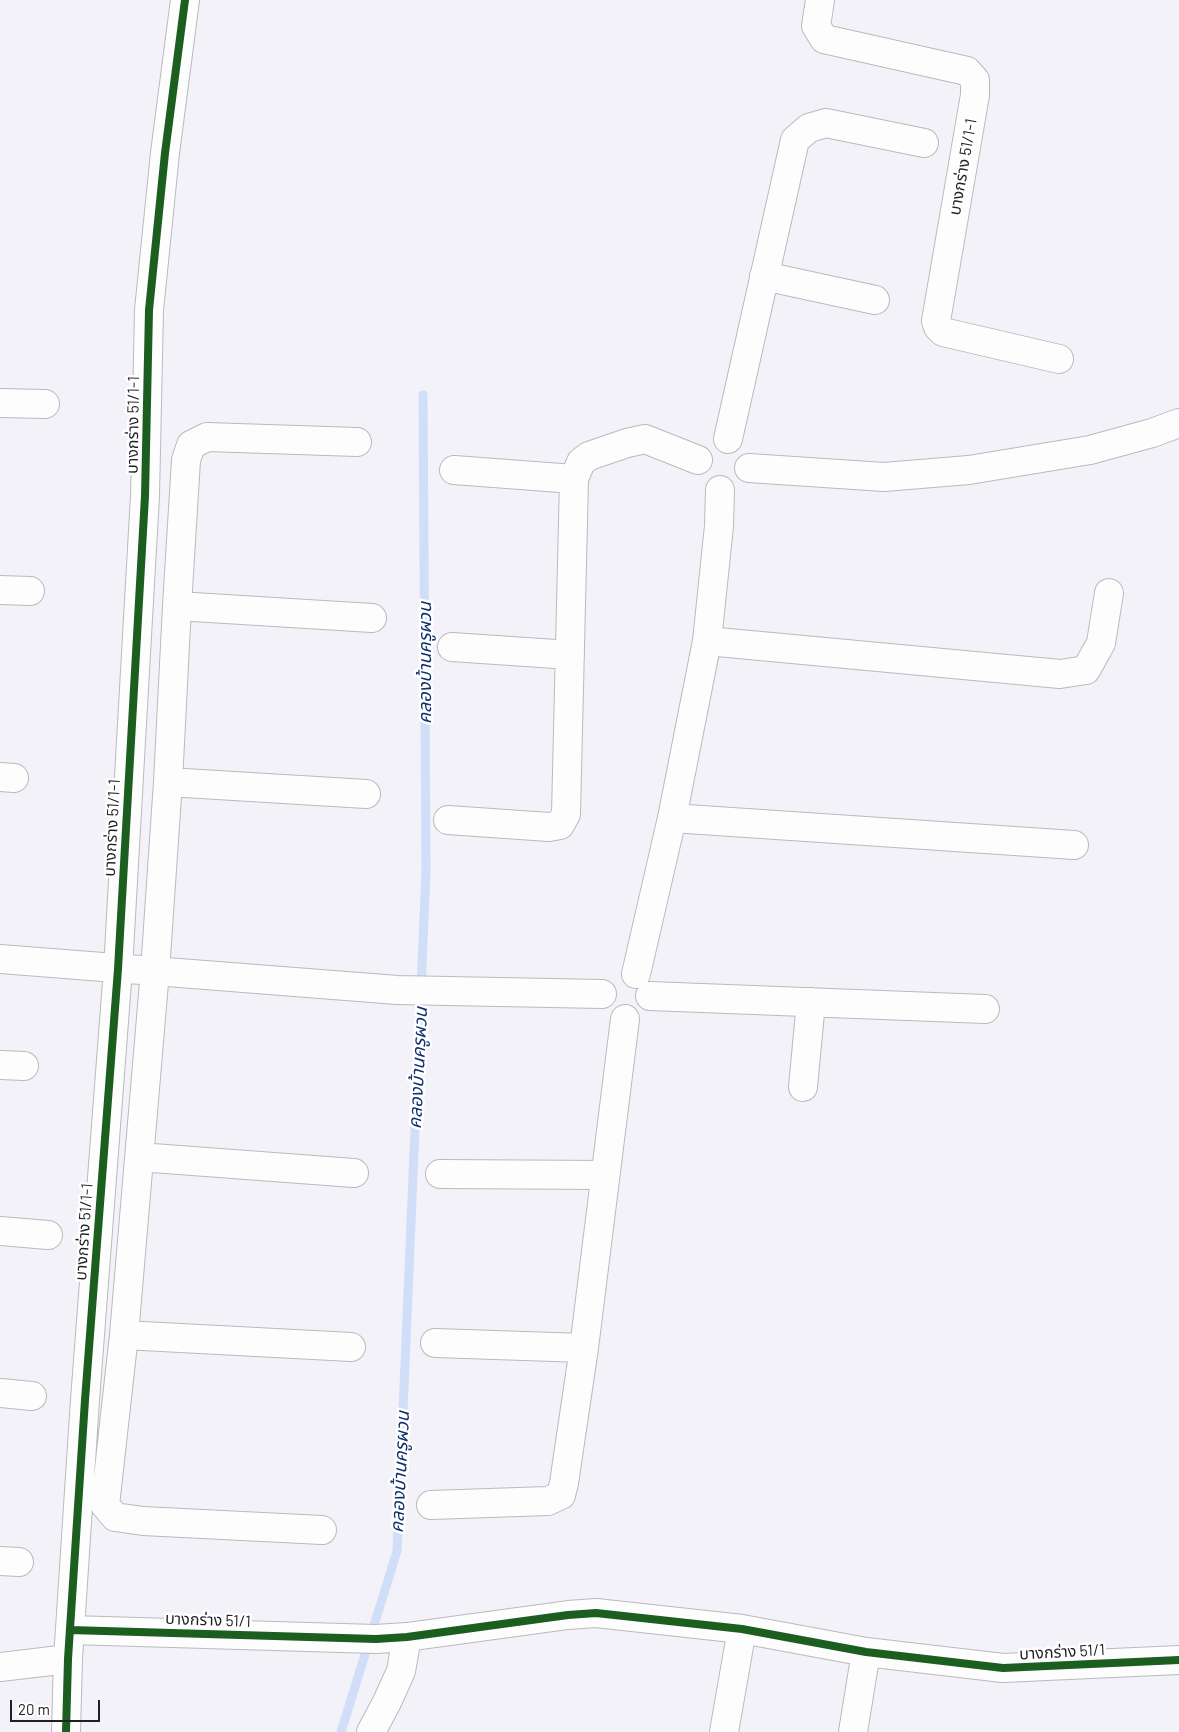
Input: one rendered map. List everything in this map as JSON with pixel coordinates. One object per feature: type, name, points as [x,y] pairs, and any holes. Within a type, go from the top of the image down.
[{"type":"street","name":"บางกร่าง 51/1-1","points":[[66,1732],[68,1659],[85,1400],[118,968],[145,496],[149,310],[165,153],[185,0]]},
{"type":"street","name":"บางกร่าง 51/1-1","points":[[820,0],[816,26],[824,39],[967,71],[975,80],[975,95],[936,321],[938,327],[943,332],[1059,359]]},
{"type":"street","points":[[728,439],[795,140],[809,128],[826,123],[924,143]]},
{"type":"street","points":[[764,276],[875,300]]},
{"type":"street","points":[[0,403],[45,404]]},
{"type":"street","points":[[749,468],[884,477],[969,470],[1090,450],[1152,434],[1179,423]]},
{"type":"street","points":[[322,1530],[143,1521],[115,1517],[105,1505],[124,1335],[155,971],[168,782],[186,460],[191,445],[207,438],[357,442]]},
{"type":"street","points":[[448,820],[549,827],[560,824],[566,814],[574,479],[581,462],[589,456],[645,439],[698,460]]},
{"type":"street","points":[[728,439],[737,442],[744,450],[749,458],[749,468],[746,478],[739,485],[730,490],[720,490],[710,486],[703,480],[698,470],[698,460],[701,451],[708,444],[728,439]]},
{"type":"street","points":[[454,470],[574,479]]},
{"type":"street","points":[[720,490],[719,526],[707,641],[672,818],[643,985],[648,1006],[634,1018],[625,1019],[615,1016],[608,1011],[603,1003],[604,985],[618,972],[627,972],[643,985],[811,1002],[985,1008]]},
{"type":"street","points":[[0,590],[30,592]]},
{"type":"street","points":[[707,641],[1060,674],[1086,670],[1101,643],[1109,593]]},
{"type":"street","points":[[177,606],[372,618]]},
{"type":"street","points":[[452,647],[570,656]]},
{"type":"street","points":[[168,782],[366,794]]},
{"type":"street","points":[[672,818],[1074,844]]},
{"type":"street","points":[[0,959],[398,990],[602,994]]},
{"type":"street","points":[[803,1087],[811,1002]]},
{"type":"street","points":[[431,1505],[548,1501],[561,1495],[584,1348],[625,1019]]},
{"type":"street","points":[[140,1156],[354,1172]]},
{"type":"street","points":[[440,1174],[605,1175]]},
{"type":"street","points":[[0,1231],[48,1235]]},
{"type":"street","points":[[124,1335],[351,1347]]},
{"type":"street","points":[[435,1343],[584,1348]]},
{"type":"street","points":[[0,1392],[32,1396]]},
{"type":"street","name":"บางกร่าง 51/1","points":[[70,1630],[376,1639],[407,1637],[568,1615],[596,1613],[742,1629],[866,1652],[1003,1668],[1179,1660]]},
{"type":"street","points":[[724,1732],[742,1629]]},
{"type":"street","points":[[371,1732],[401,1671],[407,1637]]},
{"type":"street","points":[[853,1732],[866,1652]]},
{"type":"street","points":[[0,1668],[68,1659]]},
{"type":"waterway","name":"คลองบ้านครูผวน","points":[[341,1732],[397,1551],[426,871],[423,395]]},
{"type":"cycle path","points":[[66,1732],[68,1659],[85,1400],[118,969],[145,496],[149,310],[165,153],[185,0]]},
{"type":"cycle path","points":[[70,1630],[376,1639],[407,1637],[568,1615],[596,1613],[742,1629],[866,1652],[1003,1668],[1179,1660]]}]
